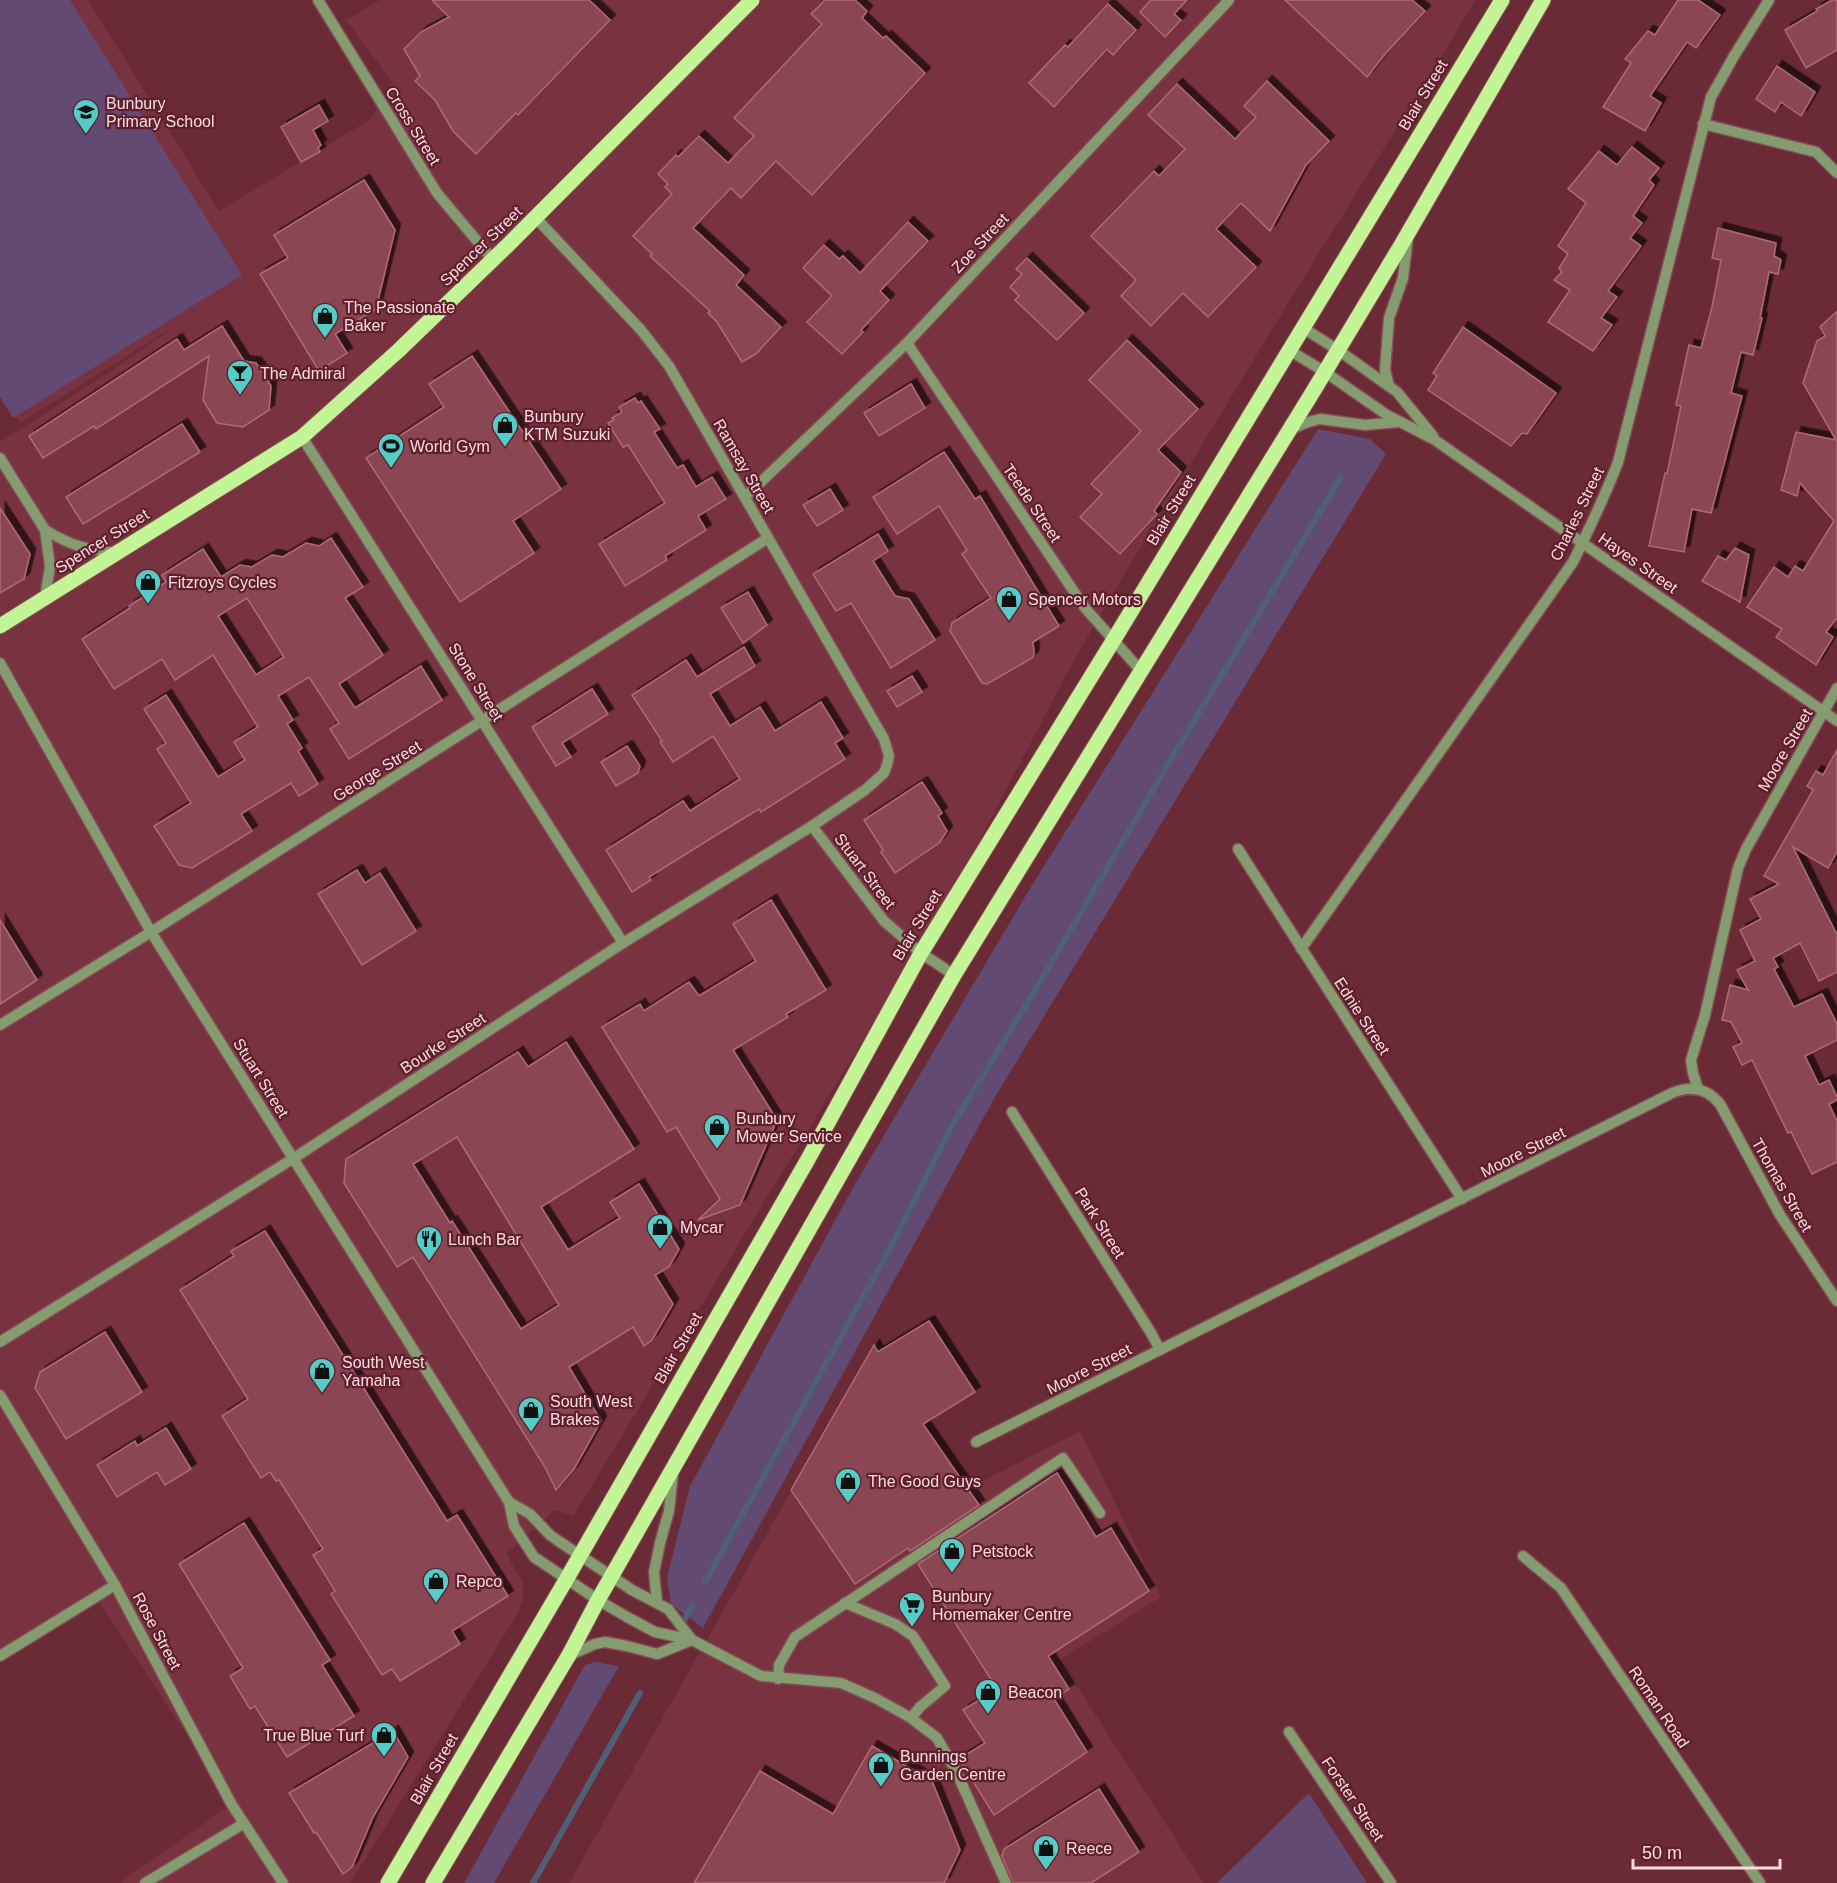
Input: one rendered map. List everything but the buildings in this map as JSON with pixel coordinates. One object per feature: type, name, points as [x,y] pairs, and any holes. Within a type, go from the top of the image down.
[{"type":"main road","name":"Spencer Street","points":[[0,626],[302,437],[398,351],[536,218],[752,0]]},
{"type":"main road","name":"Blair Street","points":[[388,1883],[566,1580],[807,1161],[921,953],[1502,0]]},
{"type":"main road","points":[[433,1883],[569,1655],[598,1600],[954,975],[1325,372],[1543,0]]},
{"type":"street","name":"Cross Street","points":[[318,0],[437,193],[492,260]]},
{"type":"street","name":"Zoe Street","points":[[745,497],[907,343],[1229,0]]},
{"type":"street","name":"Charles Street","points":[[1301,949],[1566,571],[1583,542],[1606,494],[1618,462],[1711,97],[1769,0]]},
{"type":"street","points":[[1703,124],[1816,152],[1837,173]]},
{"type":"street","name":"Ramsay Street","points":[[536,218],[657,349],[884,739],[889,756]]},
{"type":"street","points":[[1389,386],[1385,370],[1389,318],[1403,278],[1409,231]]},
{"type":"street","name":"Hayes Street","points":[[1303,328],[1397,392],[1435,440]]},
{"type":"street","name":"Teede Street","points":[[907,343],[1084,608],[1142,672]]},
{"type":"street","name":"Hayes Street","points":[[1289,350],[1387,415],[1435,440],[1837,721]]},
{"type":"street","points":[[1289,430],[1320,419],[1365,425],[1400,422]]},
{"type":"street","name":"Stone Street","points":[[302,437],[623,943]]},
{"type":"street","points":[[0,458],[45,530],[50,566],[45,598]]},
{"type":"street","points":[[45,530],[82,549],[118,553]]},
{"type":"street","name":"George Street","points":[[0,1025],[151,932],[768,538]]},
{"type":"street","name":"Stuart Street","points":[[0,663],[151,932],[509,1502],[514,1526],[534,1557],[598,1600],[655,1632],[692,1640]]},
{"type":"street","name":"Moore Street","points":[[976,1442],[1672,1093],[1688,1088],[1698,1089],[1691,1060],[1705,1015],[1738,868],[1746,849],[1837,688]]},
{"type":"street","name":"Hayes Street","points":[[1824,711],[1837,715]]},
{"type":"street","name":"Bourke Street","points":[[0,1342],[294,1158],[623,943],[812,825],[877,780],[884,773],[889,756]]},
{"type":"street","name":"Stuart Street","points":[[812,825],[879,915],[898,935],[954,975]]},
{"type":"street","name":"Ednie Street","points":[[1238,849],[1462,1199]]},
{"type":"street","name":"Thomas Street","points":[[1698,1089],[1711,1095],[1720,1104],[1780,1215],[1837,1301]]},
{"type":"street","name":"Park Street","points":[[1012,1112],[1160,1350]]},
{"type":"street","name":"Rose Street","points":[[0,1395],[115,1584],[243,1824],[283,1883]]},
{"type":"street","points":[[778,1678],[779,1665],[795,1637],[1062,1458],[1100,1513]]},
{"type":"street","points":[[657,1603],[654,1572],[669,1511],[673,1470]]},
{"type":"street","name":"Stuart Street","points":[[509,1502],[530,1514],[550,1535],[668,1610],[692,1640]]},
{"type":"street","name":"Roman Road","points":[[1523,1556],[1561,1588],[1760,1883]]},
{"type":"street","points":[[0,1656],[115,1584]]},
{"type":"street","points":[[845,1603],[895,1624],[913,1636],[945,1686],[920,1707],[911,1718]]},
{"type":"street","points":[[569,1655],[605,1642],[657,1654],[692,1640],[761,1676],[841,1683],[875,1698],[911,1718],[937,1738],[956,1771],[1006,1883]]},
{"type":"street","name":"Forster Street","points":[[1290,1732],[1391,1883]]},
{"type":"street","points":[[145,1883],[243,1824]]},
{"type":"shaded area","points":[[0,0],[88,0],[219,211],[371,119],[392,82],[346,20],[380,0],[1476,0],[1293,295],[1117,586],[1069,669],[952,894],[573,1516],[554,1510],[506,1554],[523,1582],[523,1599],[517,1615],[350,1883],[119,1883],[232,1804],[95,1595],[0,1652],[0,442],[113,370],[178,324],[20,423],[6,400]]},
{"type":"shaded area","name":"Bunbury Primary School","points":[[0,0],[70,0],[242,275],[13,418],[0,397]]},
{"type":"shaded area","points":[[1318,429],[1370,439],[1386,454],[995,1097],[703,1628],[671,1604],[667,1578],[690,1486],[854,1186],[1032,885]]},
{"type":"shaded area","name":"Bunbury Homemaker Centre","points":[[874,1345],[966,1490],[1080,1431],[1161,1597],[1060,1660],[1204,1883],[569,1883]]},
{"type":"shaded area","points":[[595,1662],[619,1666],[494,1883],[464,1883],[585,1665]]},
{"type":"shaded area","points":[[1309,1793],[1367,1883],[1217,1883]]},
{"type":"waterway","points":[[705,1582],[894,1241],[953,1124],[1341,477]]},
{"type":"waterway","points":[[683,1623],[692,1605]]},
{"type":"waterway","points":[[533,1883],[640,1693]]},
{"type":"place","name":"Bunbury Primary School","points":[[86,135]]},
{"type":"place","name":"The Passionate Baker","points":[[325,339]]},
{"type":"place","name":"The Admiral","points":[[240,396]]},
{"type":"place","name":"Bunbury KTM Suzuki","points":[[505,448]]},
{"type":"place","name":"World Gym","points":[[391,469]]},
{"type":"place","name":"Fitzroys Cycles","points":[[148,605]]},
{"type":"place","name":"Spencer Motors","points":[[1009,622]]},
{"type":"place","name":"Bunbury Mower Service","points":[[717,1150]]},
{"type":"place","name":"Mycar","points":[[660,1250]]},
{"type":"place","name":"Lunch Bar","points":[[429,1262]]},
{"type":"place","name":"South West Yamaha","points":[[322,1394]]},
{"type":"place","name":"South West Brakes","points":[[531,1433]]},
{"type":"place","name":"The Good Guys","points":[[848,1504]]},
{"type":"place","name":"Petstock","points":[[952,1574]]},
{"type":"place","name":"Repco","points":[[436,1604]]},
{"type":"place","name":"Bunbury Homemaker Centre","points":[[912,1628]]},
{"type":"place","name":"Beacon","points":[[988,1715]]},
{"type":"place","name":"True Blue Turf","points":[[384,1758]]},
{"type":"place","name":"Bunnings Garden Centre","points":[[881,1788]]},
{"type":"place","name":"Reece","points":[[1046,1871]]}]
